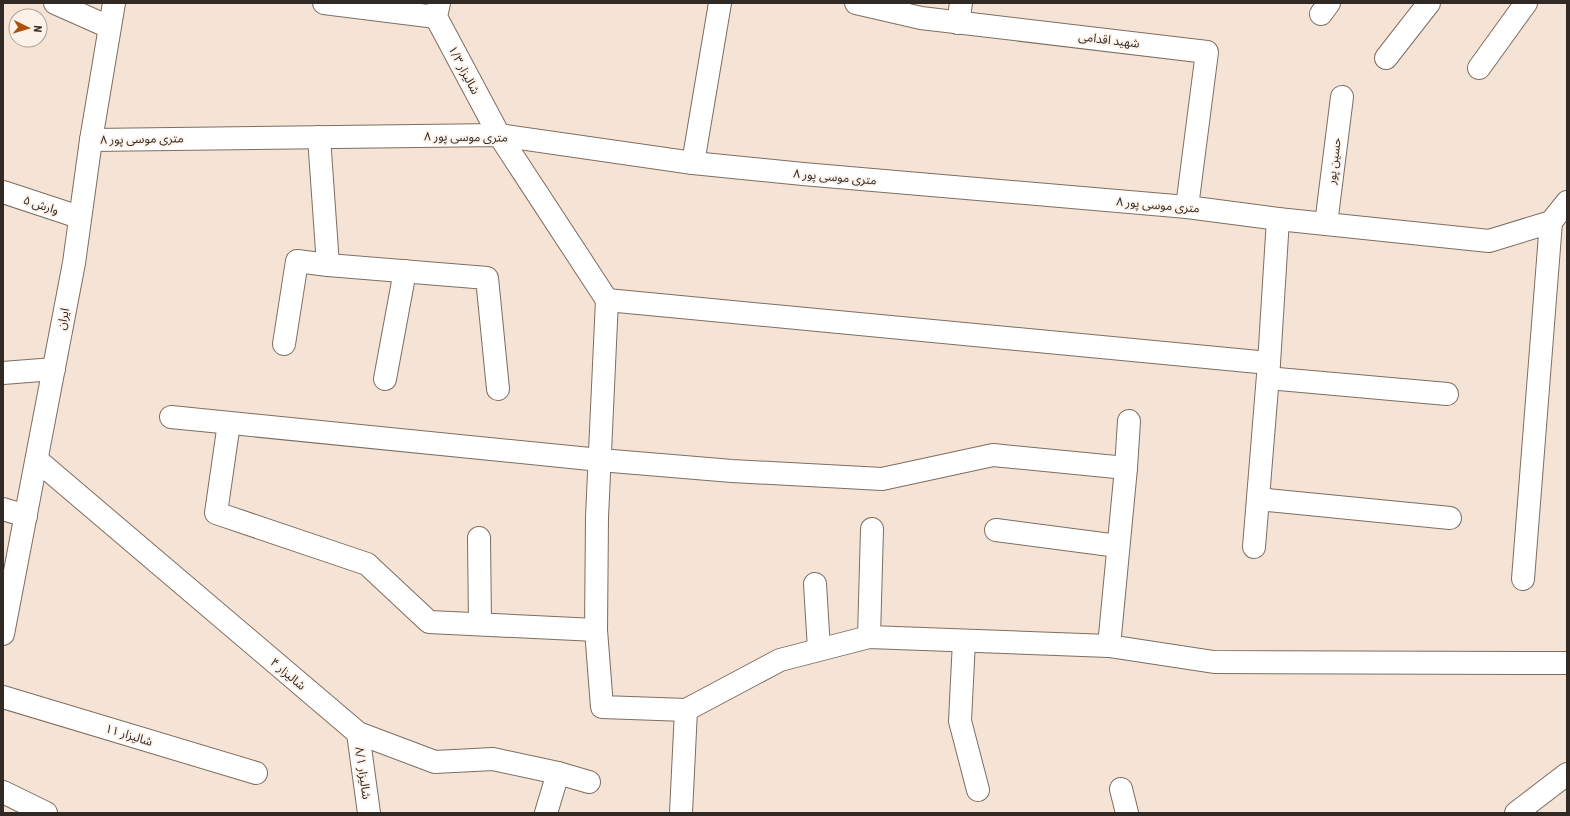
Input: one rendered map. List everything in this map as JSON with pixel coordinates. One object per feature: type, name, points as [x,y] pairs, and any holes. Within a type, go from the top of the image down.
[{"type":"street","points":[[55,3],[109,27]]},
{"type":"street","name":"ایران","points":[[3,630],[74,263],[79,217],[114,3]]},
{"type":"street","points":[[693,163],[720,3]]},
{"type":"street","name":"شهید اقدامی","points":[[856,3],[921,18],[960,13],[1207,52],[1187,207]]},
{"type":"street","points":[[1386,58],[1429,3]]},
{"type":"street","points":[[1479,68],[1526,3]]},
{"type":"street","points":[[336,4],[438,10]]},
{"type":"street","name":"شالیزار ۱/۳","points":[[438,10],[499,135],[607,300]]},
{"type":"street","name":"حسین پور","points":[[1326,224],[1342,97]]},
{"type":"street","name":"۸ متری موسی پور","points":[[91,140],[499,135],[693,163],[810,175],[1187,207],[1278,220],[1489,241],[1551,222]]},
{"type":"street","points":[[319,137],[328,265]]},
{"type":"street","name":"وارش ۵","points":[[3,192],[79,217]]},
{"type":"street","points":[[1523,579],[1551,222],[1567,202]]},
{"type":"street","points":[[1254,547],[1269,371],[1278,220]]},
{"type":"street","points":[[284,344],[297,261],[328,265],[487,278],[498,388]]},
{"type":"street","points":[[386,379],[405,271]]},
{"type":"street","points":[[1447,394],[1269,371],[607,300],[597,517],[596,630],[602,707],[686,710],[780,660],[870,637],[1109,646],[1214,662],[1567,663]]},
{"type":"street","points":[[3,372],[54,369]]},
{"type":"street","points":[[171,417],[600,460],[732,471],[882,479],[993,455],[1126,468]]},
{"type":"street","points":[[1109,646],[1129,421]]},
{"type":"street","points":[[228,423],[216,513],[366,564],[429,622],[596,630]]},
{"type":"street","name":"شالیزار ۴","points":[[37,460],[358,733],[435,762],[493,759],[558,772],[589,782]]},
{"type":"street","points":[[1258,499],[1450,518]]},
{"type":"street","points":[[3,509],[26,516]]},
{"type":"street","points":[[870,637],[872,529]]},
{"type":"street","points":[[996,530],[1118,546]]},
{"type":"street","points":[[479,538],[480,624]]},
{"type":"street","points":[[815,584],[819,650]]},
{"type":"street","points":[[964,641],[960,721],[978,790]]},
{"type":"street","name":"شالیزار ۱۱","points":[[3,697],[256,773]]},
{"type":"street","points":[[681,813],[686,710]]},
{"type":"street","name":"شالیزار ۸/۱","points":[[358,733],[369,813]]},
{"type":"street","points":[[546,813],[558,772]]},
{"type":"street","points":[[1516,813],[1567,774]]},
{"type":"street","points":[[1121,789],[1127,813]]},
{"type":"street","points":[[3,792],[46,813]]}]
